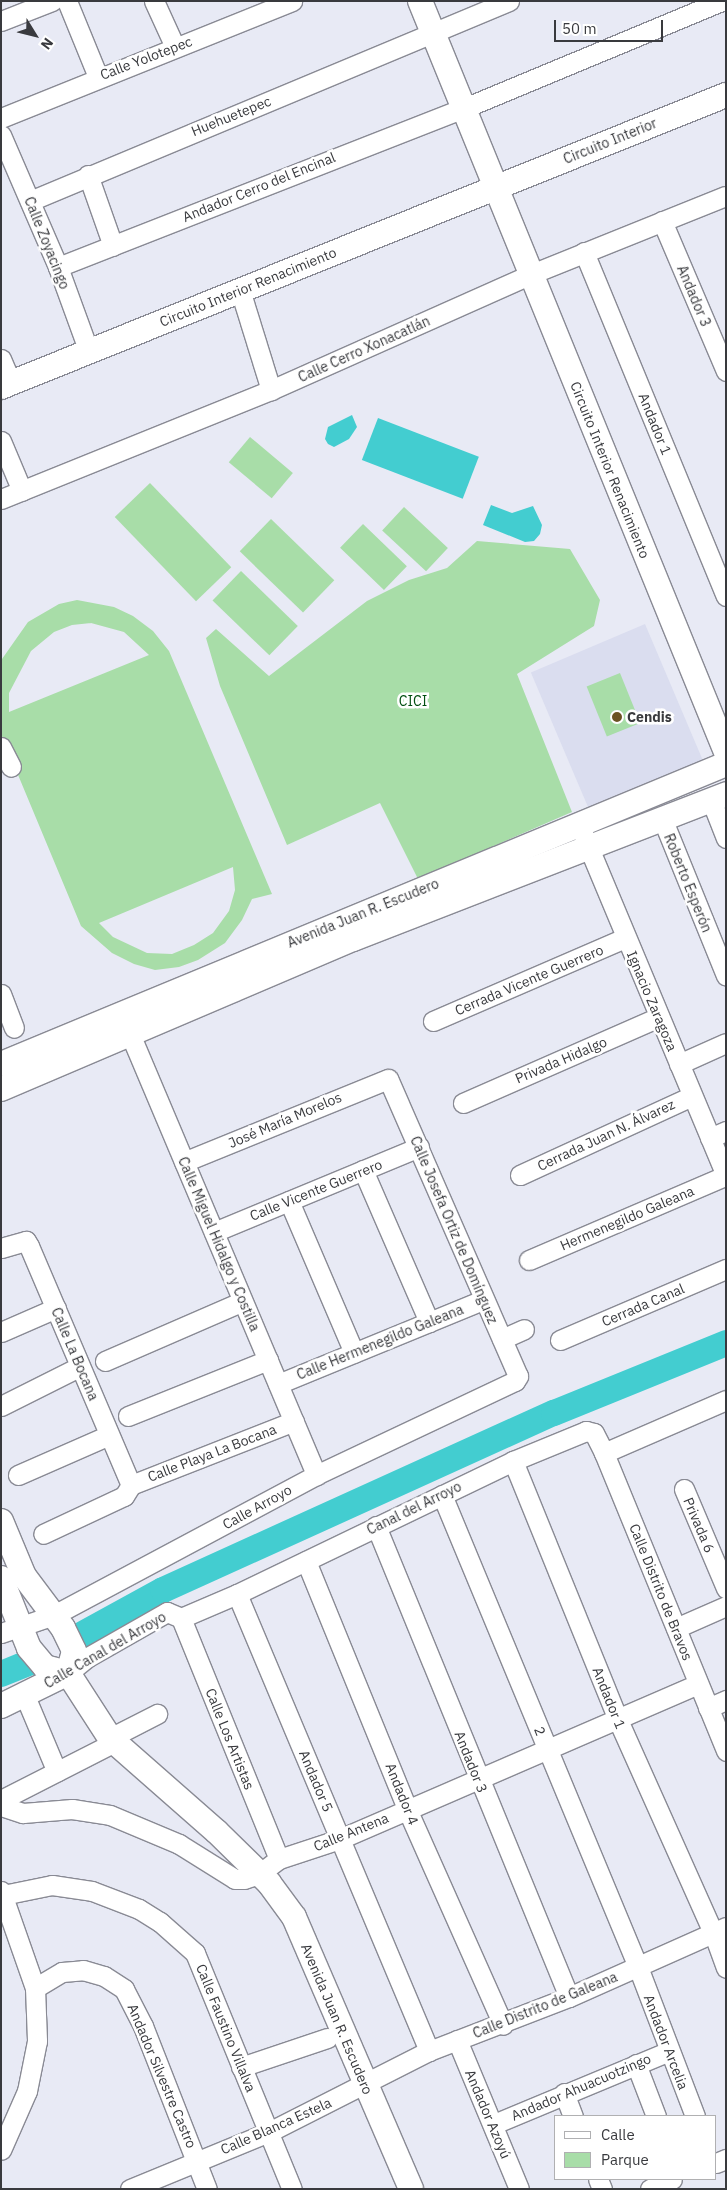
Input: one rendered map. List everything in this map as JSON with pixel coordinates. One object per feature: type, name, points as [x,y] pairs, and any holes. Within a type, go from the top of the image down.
[{"type":"main road","name":"Circuito Interior Renacimiento","points":[[420,1],[529,275],[726,752]]},
{"type":"main road","name":"Circuito Interior","points":[[495,188],[726,95]]},
{"type":"main road","name":"Circuito Interior Renacimiento","points":[[6,384],[495,188]]},
{"type":"main road","name":"Avenida Juan R. Escudero","points":[[1,1064],[125,1023],[350,930],[579,825],[726,764]]},
{"type":"main road","name":"Avenida Juan R. Escudero","points":[[350,930],[588,848],[718,797]]},
{"type":"main road","name":"Avenida Juan R. Escudero","points":[[1,1089],[125,1023]]},
{"type":"main road","points":[[1,1521],[24,1576],[54,1615],[74,1651],[68,1673],[44,1667],[12,1631],[1,1578]]},
{"type":"main road","name":"Avenida Juan R. Escudero","points":[[68,1673],[113,1740],[217,1832],[294,1917],[394,2189]]},
{"type":"main road","name":"Calle Canal del Arroyo","points":[[1,1706],[25,1696],[68,1673]]},
{"type":"main road","name":"Avenida Juan R. Escudero","points":[[252,1871],[298,1964],[327,2038],[357,2087],[411,2189]]},
{"type":"street","points":[[1,21],[52,1]]},
{"type":"street","points":[[67,1],[98,77]]},
{"type":"street","points":[[154,1],[175,47]]},
{"type":"street","name":"Calle Yolotepec","points":[[1,118],[98,77],[292,1]]},
{"type":"street","name":"Huehuetepec","points":[[30,201],[88,175],[509,1]]},
{"type":"street","name":"Andador Cerro del Encinal","points":[[58,266],[113,246],[261,184],[462,109],[721,1]]},
{"type":"street","name":"Calle Zoyacingo","points":[[1,135],[58,266],[89,352]]},
{"type":"street","points":[[88,175],[113,246]]},
{"type":"street","name":"Calle Cerro Xonacatlán","points":[[1,498],[271,390],[529,275],[726,196]]},
{"type":"street","name":"Andador 3","points":[[662,221],[726,371]]},
{"type":"street","name":"Andador 1","points":[[584,252],[726,596]]},
{"type":"street","points":[[240,290],[271,390]]},
{"type":"street","points":[[1,359],[6,384]]},
{"type":"street","points":[[1,441],[22,491]]},
{"type":"street","points":[[1,747],[11,767]]},
{"type":"street","points":[[718,797],[726,838]]},
{"type":"street","name":"Roberto Esperón","points":[[662,818],[726,976]]},
{"type":"street","name":"Ignacio Zaragoza","points":[[579,825],[692,1096],[718,1134],[726,1176]]},
{"type":"street","name":"Cerrada Vicente Guerrero","points":[[432,1021],[625,938]]},
{"type":"street","points":[[1,994],[14,1028]]},
{"type":"street","name":"Privada Hidalgo","points":[[463,1102],[659,1018]]},
{"type":"street","name":"Calle Miguel Hidalgo y Costilla","points":[[125,1023],[316,1475]]},
{"type":"street","points":[[679,1064],[726,1043]]},
{"type":"street","name":"José María Morelos","points":[[184,1162],[388,1079]]},
{"type":"street","name":"Calle Josefa Ortiz de Domínguez","points":[[388,1079],[419,1147],[483,1300],[515,1368],[518,1376],[514,1381]]},
{"type":"street","name":"Cerrada Juan N. Álvarez","points":[[520,1175],[692,1096]]},
{"type":"street","name":"Calle Vicente Guerrero","points":[[214,1232],[419,1147]]},
{"type":"street","points":[[363,1170],[429,1322]]},
{"type":"street","name":"Hermenegildo Galeana","points":[[529,1260],[726,1176]]},
{"type":"street","points":[[289,1201],[354,1353]]},
{"type":"street","name":"Calle La Bocana","points":[[1,1248],[26,1241],[110,1435],[130,1489]]},
{"type":"street","name":"Cerrada Canal","points":[[560,1340],[726,1269]]},
{"type":"street","name":"Calle Hermenegildo Galeana","points":[[278,1384],[483,1300]]},
{"type":"street","points":[[105,1361],[243,1301]]},
{"type":"street","points":[[1,1332],[56,1308]]},
{"type":"street","points":[[502,1340],[524,1329]]},
{"type":"street","points":[[128,1416],[268,1360]]},
{"type":"street","points":[[1,1406],[79,1367]]},
{"type":"street","name":"Calle Arroyo","points":[[12,1631],[54,1615],[316,1475],[514,1381]]},
{"type":"street","points":[[604,1453],[726,1400]]},
{"type":"street","name":"Calle Playa La Bocana","points":[[43,1534],[130,1489],[294,1421]]},
{"type":"street","name":"Canal del Arroyo","points":[[237,1594],[513,1461],[586,1431],[594,1433]]},
{"type":"street","name":"Calle Distrito de Bravos","points":[[594,1433],[604,1453],[726,1751]]},
{"type":"street","points":[[18,1475],[110,1435]]},
{"type":"street","name":"Andador 1","points":[[513,1461],[618,1720],[719,1929],[726,1968]]},
{"type":"street","name":"Privada 6","points":[[684,1489],[726,1588]]},
{"type":"street","name":"2","points":[[442,1495],[638,1967]]},
{"type":"street","name":"Andador 3","points":[[376,1526],[476,1778],[569,1997]]},
{"type":"street","name":"Andador 4","points":[[306,1561],[407,1810],[503,2025]]},
{"type":"street","name":"Calle Canal del Arroyo","points":[[68,1673],[88,1657],[168,1612],[181,1618],[237,1594]]},
{"type":"street","name":"Andador 5","points":[[237,1594],[429,2051]]},
{"type":"street","points":[[676,1628],[726,1606]]},
{"type":"street","name":"Calle Los Artistas","points":[[181,1618],[279,1859]]},
{"type":"street","name":"Calle Antena","points":[[252,1871],[279,1859],[340,1839],[476,1778],[618,1720],[698,1684]]},
{"type":"street","points":[[25,1696],[57,1772]]},
{"type":"street","points":[[708,1708],[726,1700]]},
{"type":"street","points":[[1,1800],[57,1772],[157,1714]]},
{"type":"street","points":[[1,1806],[23,1813],[72,1809],[110,1815],[178,1844],[235,1879],[252,1871]]},
{"type":"street","name":"Calle Faustino Villalva","points":[[2,1893],[52,1885],[92,1891],[125,1902],[160,1922],[195,1953],[292,2189]]},
{"type":"street","points":[[1,2150],[27,2091],[37,2041],[35,1988],[2,1893]]},
{"type":"street","name":"Calle Distrito de Galeana","points":[[357,2087],[429,2051],[503,2025],[638,1967],[719,1929]]},
{"type":"street","name":"Andador Arcelia","points":[[638,1967],[668,2051],[695,2115]]},
{"type":"street","name":"Andador Silvestre Castro","points":[[35,1988],[62,1972],[83,1970],[104,1976],[124,1989],[143,2026],[208,2189]]},
{"type":"street","points":[[241,2067],[327,2038]]},
{"type":"street","name":"Andador Azoyú","points":[[457,2040],[494,2124],[519,2189]]},
{"type":"street","name":"Andador Ahuacuotzingo","points":[[494,2124],[564,2093],[668,2051]]},
{"type":"street","points":[[636,2064],[656,2115]]},
{"type":"street","name":"Calle Blanca Estela","points":[[130,2189],[269,2132],[357,2087]]},
{"type":"street","points":[[564,2093],[573,2115]]},
{"type":"street","points":[[650,2189],[670,2180]]},
{"type":"shaded area","name":"Cendis","points":[[645,624],[703,761],[589,810],[531,672]]},
{"type":"green space","points":[[250,437],[293,473],[272,498],[229,462]]},
{"type":"green space","points":[[150,483],[231,567],[196,601],[115,517]]},
{"type":"green space","points":[[404,507],[448,548],[426,571],[382,530]]},
{"type":"green space","points":[[271,519],[334,580],[303,613],[240,551]]},
{"type":"green space","points":[[363,524],[407,566],[384,590],[340,548]]},
{"type":"green space","name":"CICI","points":[[477,541],[570,549],[600,600],[594,626],[517,674],[572,812],[418,879],[380,803],[287,845],[220,686],[206,638],[216,629],[269,676],[367,601],[409,580],[447,568]]},
{"type":"green space","points":[[241,571],[298,626],[269,655],[213,600]]},
{"type":"green space","points":[[77,600],[114,607],[133,616],[153,631],[169,651],[272,894],[252,899],[242,920],[225,943],[198,960],[179,967],[155,970],[134,964],[112,953],[81,926],[1,734],[2,659],[28,622],[59,604]],"holes":[[[91,623],[124,632],[149,655],[9,712],[9,693],[31,651],[54,632],[72,625]],[[233,867],[235,890],[229,911],[213,933],[194,945],[172,954],[147,953],[113,937],[99,923]]]},
{"type":"green space","points":[[620,673],[640,723],[607,737],[587,686]]},
{"type":"water","points":[[352,415],[357,427],[349,439],[334,447],[328,444],[325,439],[328,427]]},
{"type":"water","points":[[378,418],[479,457],[463,499],[362,460]]},
{"type":"water","points":[[491,505],[512,513],[533,506],[542,525],[540,534],[534,541],[525,542],[483,525]]},
{"type":"waterway","points":[[83,1634],[163,1590],[554,1413],[726,1343]]},
{"type":"waterway","points":[[1,1674],[33,1661]]},
{"type":"place","name":"Cendis","points":[[617,717]]}]
